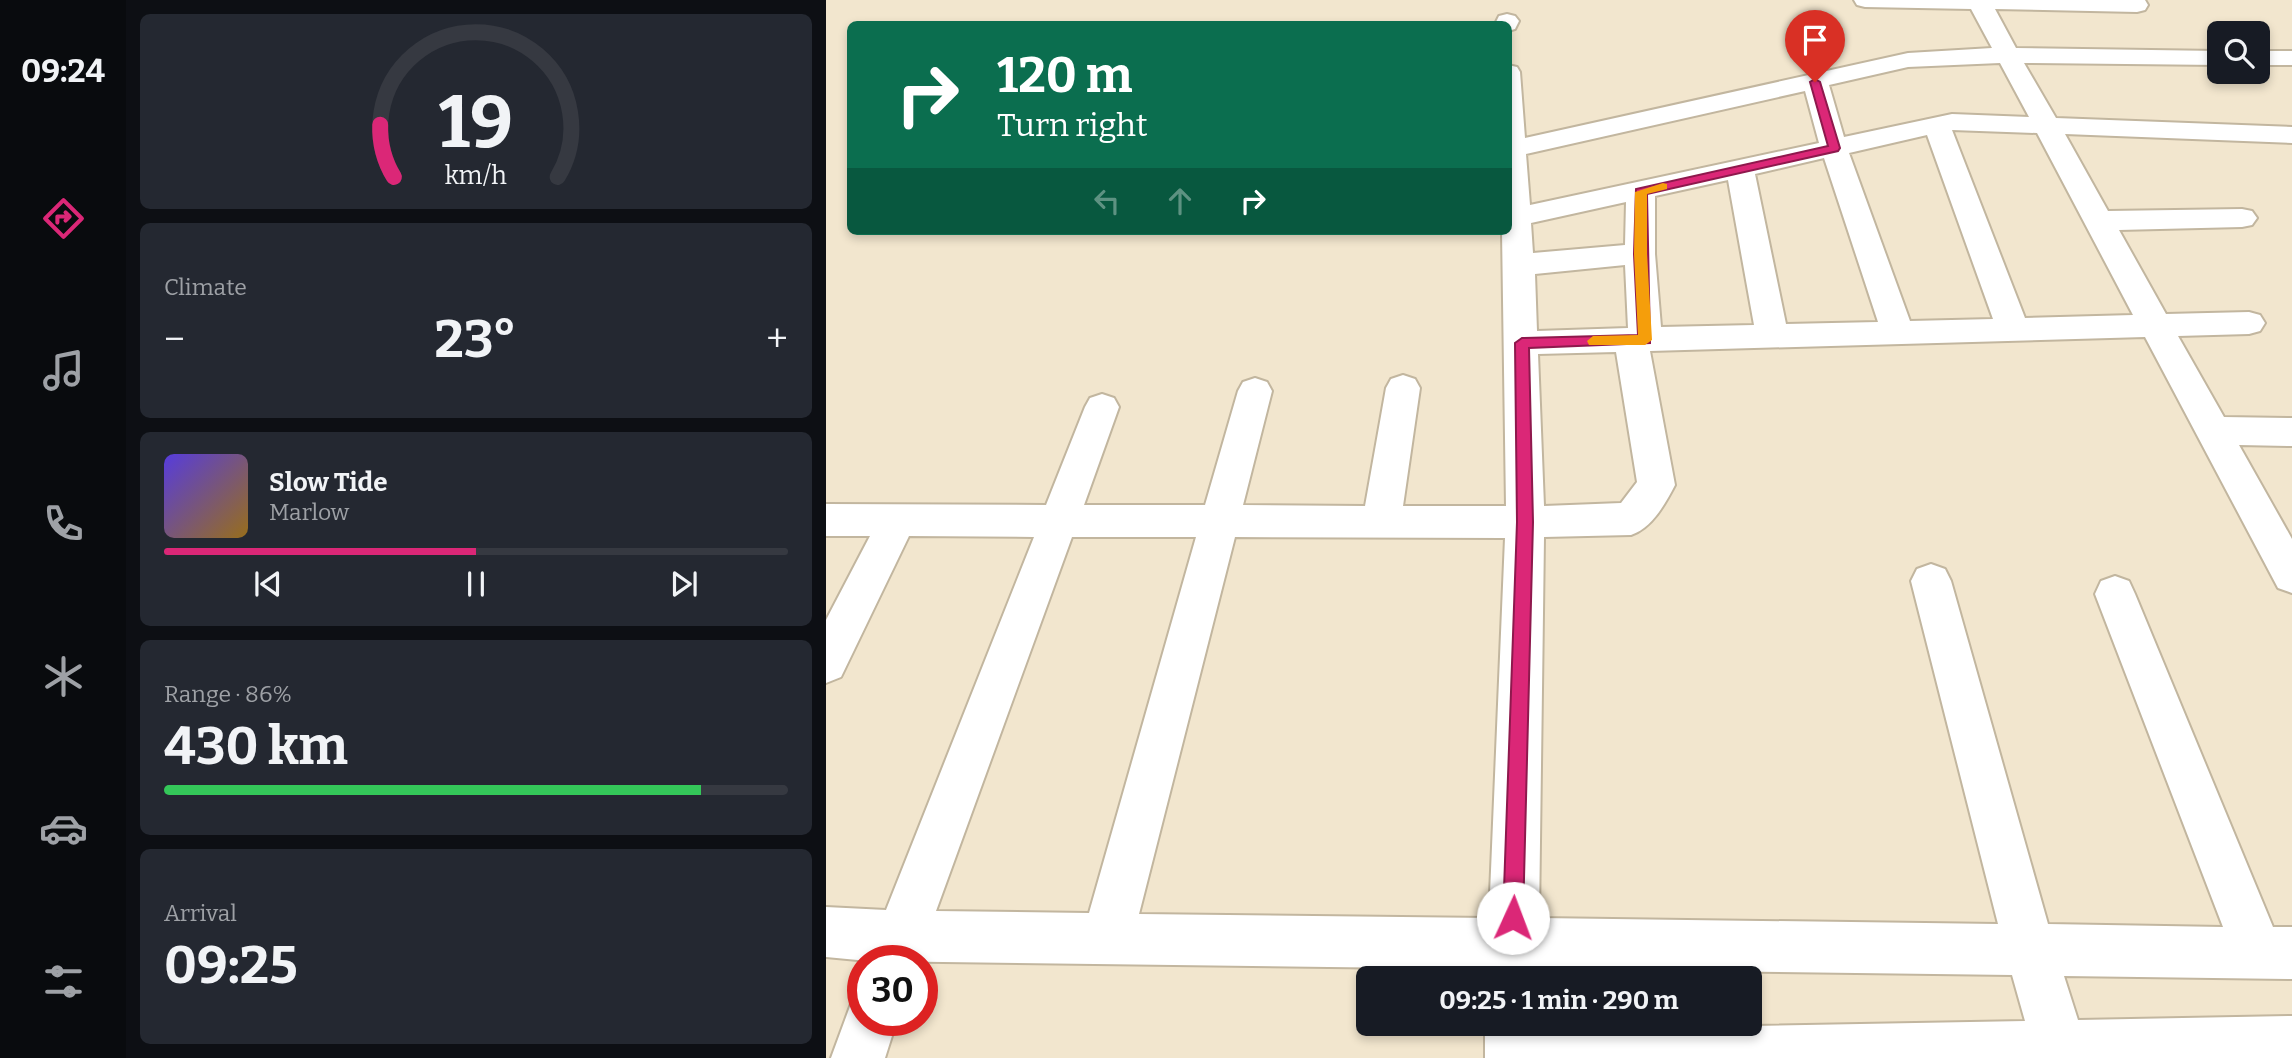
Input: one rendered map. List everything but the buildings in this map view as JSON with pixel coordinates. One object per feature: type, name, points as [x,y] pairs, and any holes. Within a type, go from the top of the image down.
[{"type":"street","points":[[1865,0],[2137,5],[2134,0]]},
{"type":"street","points":[[1978,2],[2292,576]]},
{"type":"street","points":[[1512,150],[1908,60],[2008,55],[2207,58]]},
{"type":"street","points":[[2270,58],[2292,58]]},
{"type":"street","points":[[1815,82],[1898,332]]},
{"type":"street","points":[[1517,217],[1952,122],[2292,135]]},
{"type":"street","points":[[1937,126],[2012,327]]},
{"type":"street","points":[[1512,169],[1517,217],[1522,343],[1525,522],[1512,961]]},
{"type":"street","points":[[1740,169],[1772,336]]},
{"type":"street","points":[[826,520],[1525,522],[1632,519],[1656,485],[1638,340],[1641,192]]},
{"type":"street","points":[[2098,220],[2242,218]]},
{"type":"street","points":[[1519,265],[1640,254]]},
{"type":"street","points":[[1522,343],[2154,323],[2249,323]]},
{"type":"street","points":[[1382,520],[1404,388]]},
{"type":"street","points":[[1107,939],[1255,391]]},
{"type":"street","points":[[897,945],[1102,407]]},
{"type":"street","points":[[2213,431],[2292,432]]},
{"type":"street","points":[[826,663],[898,520]]},
{"type":"street","points":[[1931,581],[2030,950],[2060,1048]]},
{"type":"street","points":[[938,946],[1107,939],[1512,961],[2030,950],[2276,954],[2115,594]]},
{"type":"street","points":[[826,932],[883,945]]},
{"type":"street","points":[[858,1058],[866,1036]]},
{"type":"street","points":[[1512,1036],[1512,1058],[1844,1055],[2292,1044]]},
{"type":"slow traffic","points":[[1593,341],[1645,340],[1640,254],[1641,192],[1663,187]]},
{"type":"route","points":[[1513,918],[1525,522],[1522,343],[1645,340],[1640,254],[1641,192],[1835,148],[1815,82]]}]
